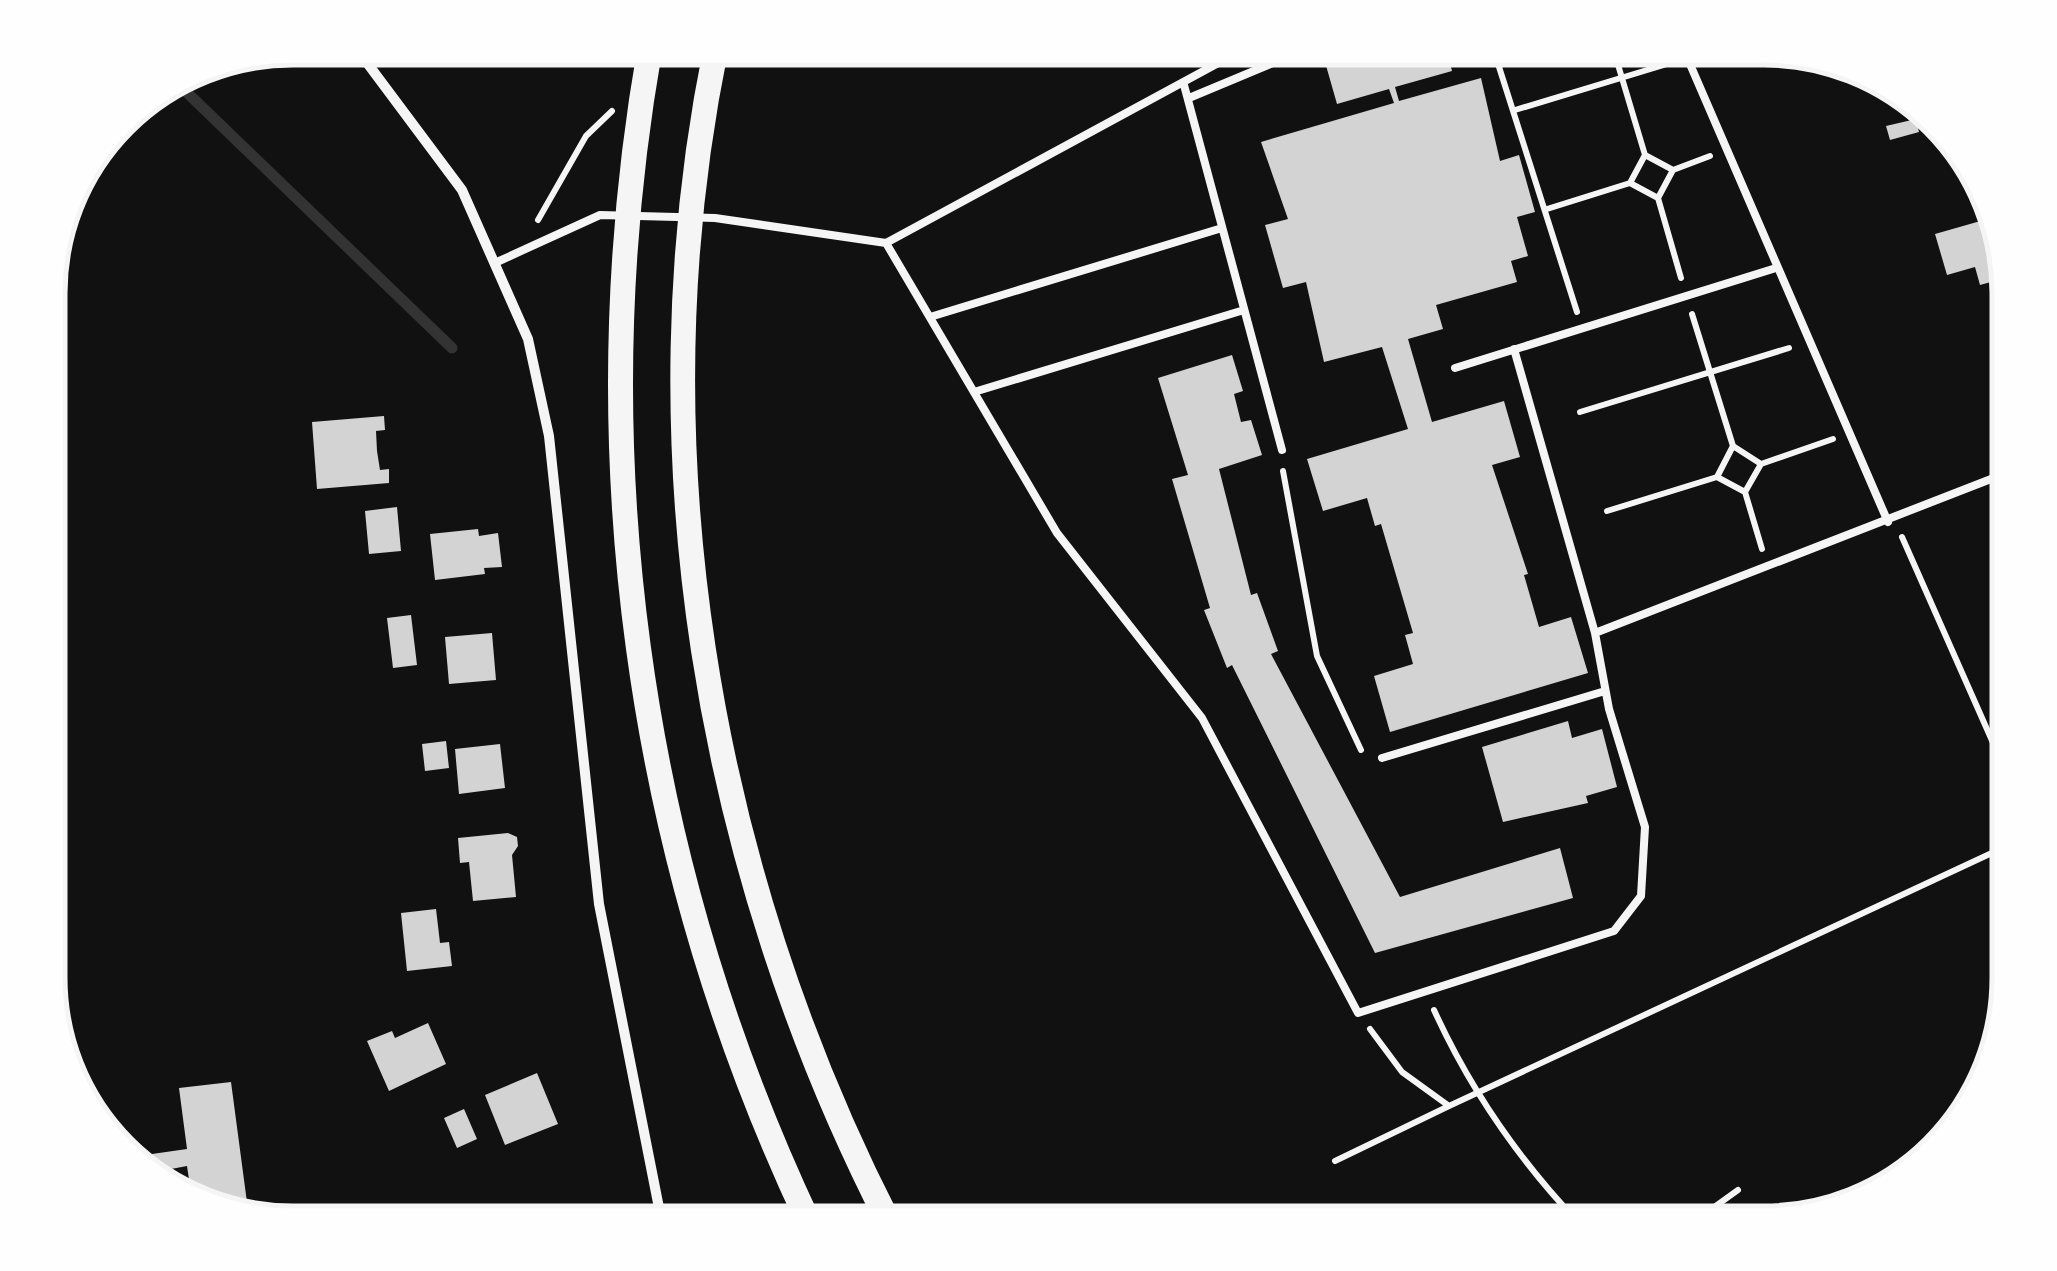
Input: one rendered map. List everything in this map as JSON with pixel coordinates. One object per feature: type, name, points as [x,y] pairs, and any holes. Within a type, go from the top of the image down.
[{"type":"main road","points":[[648,65],[621,289],[622,481],[640,672],[660,782],[690,902],[746,1073],[801,1206]]},
{"type":"main road","points":[[714,65],[688,272],[686,462],[708,673],[753,884],[837,1119],[881,1206]]},
{"type":"street","points":[[369,65],[462,190],[498,262],[528,339],[549,436],[599,904],[659,1206]]},
{"type":"lane","points":[[498,262],[600,214],[715,218],[886,244],[1217,65]]},
{"type":"lane","points":[[1189,98],[1266,65]]},
{"type":"lane","points":[[1690,65],[1848,434],[1891,520]]},
{"type":"lane","points":[[1184,84],[1282,450]]},
{"type":"lane","points":[[930,317],[1222,228]]},
{"type":"lane","points":[[886,244],[1058,533],[1202,718],[1358,1013],[1614,931],[1641,896],[1645,828],[1605,691],[1596,633],[1514,349]]},
{"type":"lane","points":[[1455,368],[1776,268]]},
{"type":"lane","points":[[974,392],[1244,310]]},
{"type":"lane","points":[[1596,633],[1992,479]]},
{"type":"lane","points":[[1382,758],[1605,691]]},
{"type":"path","points":[[1499,65],[1581,328]]},
{"type":"path","points":[[1547,209],[1630,183],[1645,155],[1618,65]]},
{"type":"path","points":[[1515,110],[1663,65]]},
{"type":"path","points":[[520,252],[586,136],[612,110]]},
{"type":"path","points":[[1726,150],[1673,170],[1658,198],[1733,446],[1761,464]]},
{"type":"path","points":[[1645,155],[1673,170]]},
{"type":"path","points":[[1630,183],[1658,198]]},
{"type":"path","points":[[1580,412],[1808,343]]},
{"type":"path","points":[[1745,492],[1761,464],[1848,434]]},
{"type":"path","points":[[1717,477],[1733,446]]},
{"type":"path","points":[[1282,450],[1283,486],[1317,656],[1364,757],[1382,758]]},
{"type":"path","points":[[1607,511],[1717,477],[1745,492],[1768,569]]},
{"type":"path","points":[[1891,520],[1992,742]]},
{"type":"path","points":[[1336,1162],[1992,854]]},
{"type":"path","points":[[1426,992],[1458,1061],[1536,1177],[1562,1206]]},
{"type":"path","points":[[1358,1013],[1402,1072],[1449,1106]]},
{"type":"path","points":[[1716,1206],[1738,1190]]},
{"type":"building","points":[[1326,65],[1450,65],[1452,71],[1395,87],[1399,101],[1481,78],[1500,161],[1519,155],[1535,212],[1517,217],[1528,256],[1511,261],[1517,282],[1436,305],[1443,329],[1408,339],[1432,422],[1504,401],[1520,457],[1492,465],[1528,574],[1524,575],[1539,627],[1571,617],[1588,673],[1390,732],[1374,676],[1413,664],[1405,635],[1413,633],[1381,524],[1375,526],[1367,498],[1323,511],[1307,459],[1408,429],[1382,347],[1324,362],[1306,282],[1283,288],[1265,225],[1288,219],[1261,142],[1394,103],[1389,89],[1337,104]]},
{"type":"building","points":[[1912,120],[1919,132],[1890,140],[1886,126]]},
{"type":"building","points":[[1980,221],[1992,282],[1980,285],[1975,267],[1947,275],[1935,234]]},
{"type":"building","points":[[1232,355],[1243,391],[1234,394],[1241,422],[1251,420],[1262,455],[1219,469],[1251,595],[1257,593],[1278,651],[1271,654],[1400,897],[1560,848],[1573,898],[1375,953],[1232,665],[1227,668],[1204,610],[1210,608],[1172,479],[1188,475],[1158,378]]},
{"type":"building","points":[[384,416],[385,430],[376,431],[377,451],[380,470],[389,469],[389,483],[317,489],[312,422]]},
{"type":"building","points":[[397,507],[401,551],[369,554],[365,511]]},
{"type":"building","points":[[478,529],[479,536],[498,533],[502,567],[484,568],[485,574],[435,580],[430,534]]},
{"type":"building","points":[[411,615],[417,665],[393,668],[387,618]]},
{"type":"building","points":[[492,633],[496,680],[449,684],[445,637]]},
{"type":"building","points":[[1568,721],[1572,738],[1602,729],[1617,787],[1586,796],[1588,803],[1503,822],[1482,747]]},
{"type":"building","points":[[446,741],[449,768],[425,771],[422,744]]},
{"type":"building","points":[[500,744],[505,788],[459,794],[455,749]]},
{"type":"building","points":[[508,833],[517,837],[518,846],[512,855],[516,897],[473,901],[469,862],[460,863],[458,838]]},
{"type":"building","points":[[436,909],[440,943],[449,942],[452,966],[407,971],[401,913]]},
{"type":"building","points":[[428,1023],[446,1064],[389,1091],[367,1041],[392,1031],[395,1038]]},
{"type":"building","points":[[537,1073],[558,1124],[505,1145],[485,1095]]},
{"type":"building","points":[[231,1082],[247,1201],[189,1180],[187,1166],[170,1169],[153,1158],[152,1154],[187,1149],[179,1088]]},
{"type":"building","points":[[464,1109],[477,1139],[457,1148],[444,1118]]},
{"type":"waterway","points":[[187,92],[452,348]]}]
